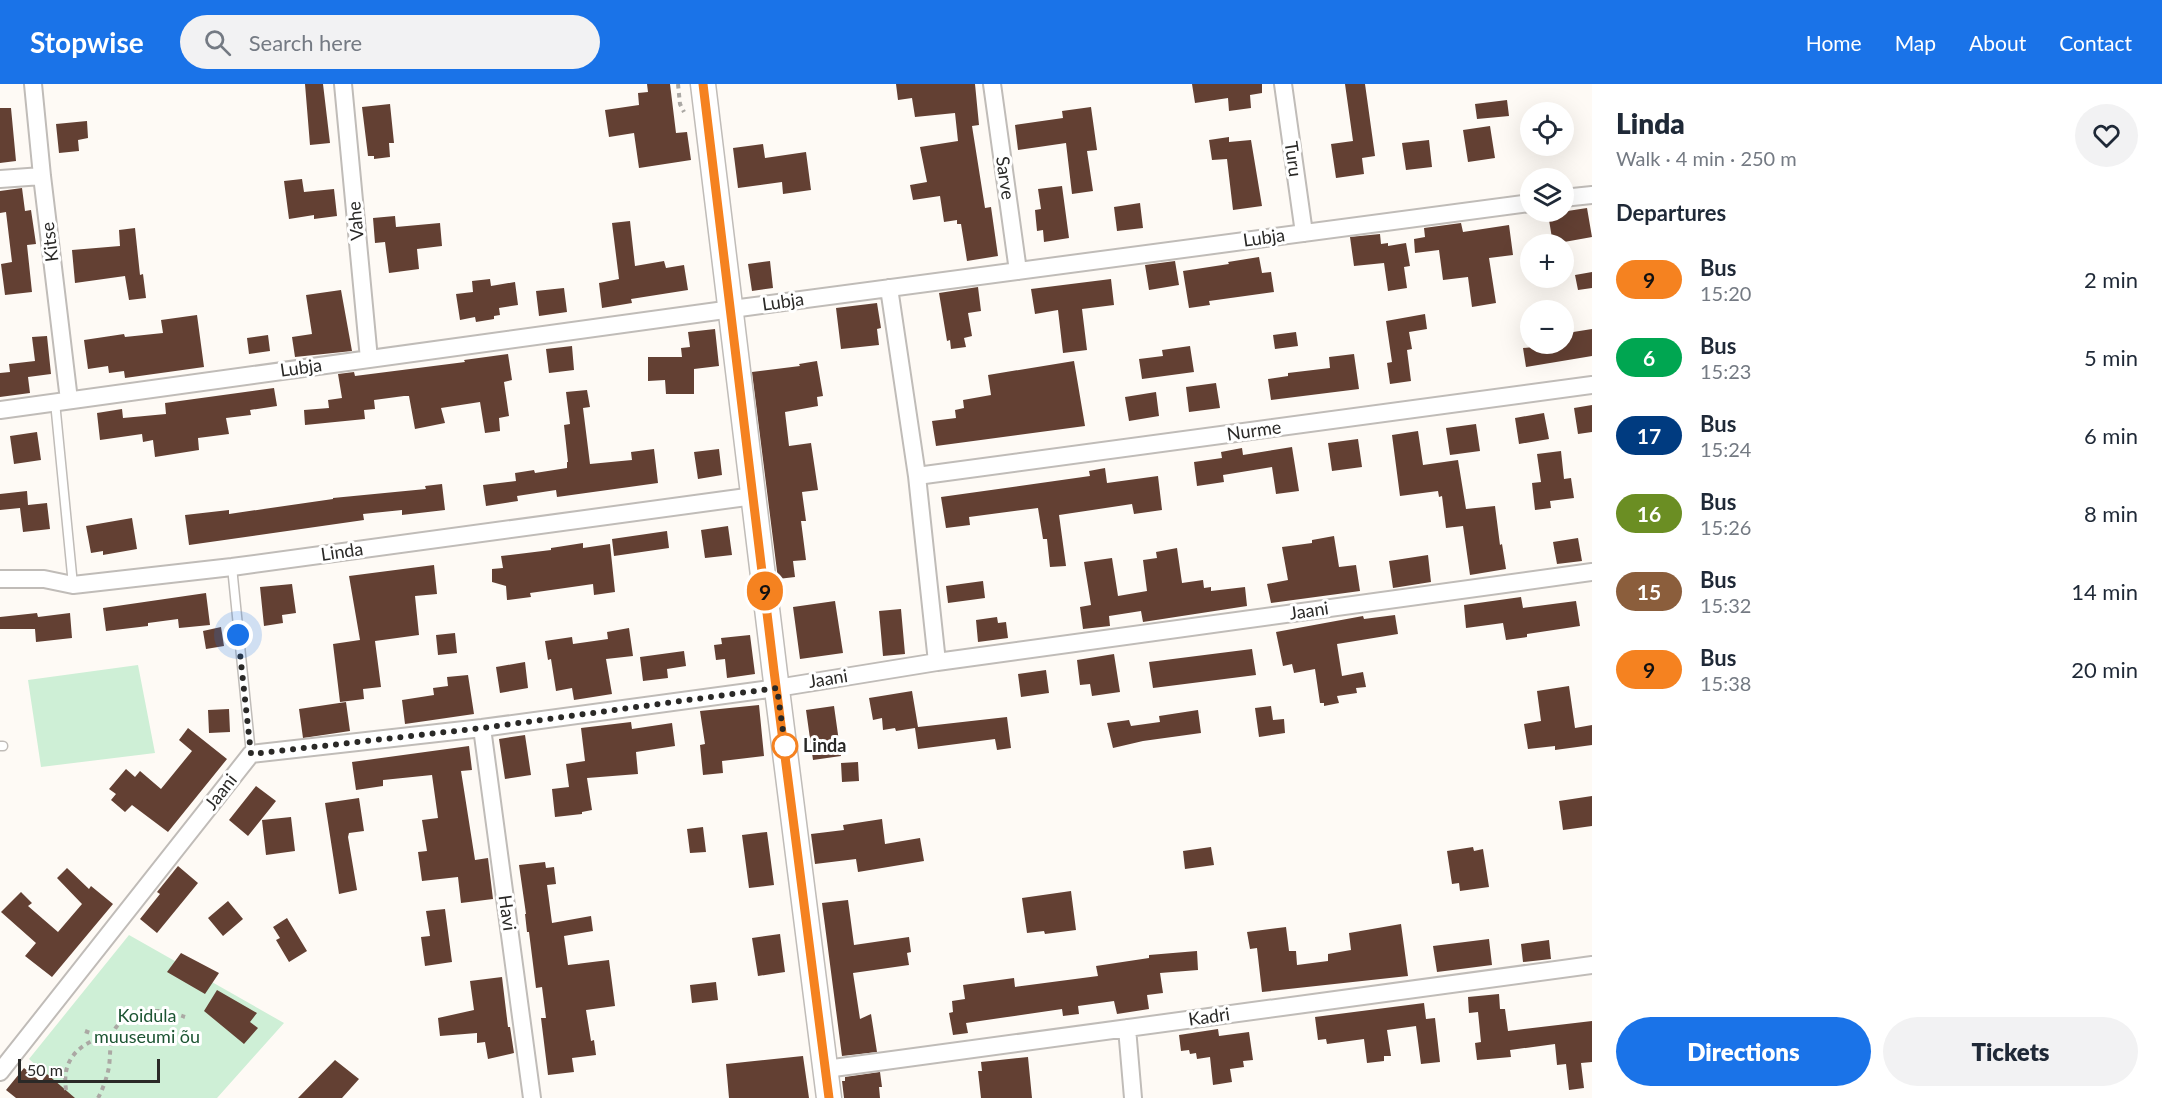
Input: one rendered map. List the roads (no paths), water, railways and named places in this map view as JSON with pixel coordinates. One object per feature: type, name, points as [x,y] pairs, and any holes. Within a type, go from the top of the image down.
[{"type":"street","name":"Kitse","points":[[33,84],[62,401]]},
{"type":"street","name":"Vahe","points":[[343,84],[369,359]]},
{"type":"street","points":[[703,84],[829,1098]]},
{"type":"street","name":"Sarve","points":[[992,84],[1018,271]]},
{"type":"street","name":"Turu","points":[[1282,84],[1304,233]]},
{"type":"street","points":[[0,179],[42,176]]},
{"type":"street","points":[[1574,197],[1592,195]]},
{"type":"street","name":"Lubja","points":[[0,410],[732,309],[1520,204]]},
{"type":"street","points":[[889,288],[916,476],[937,662]]},
{"type":"street","name":"Nurme","points":[[916,476],[1592,385]]},
{"type":"street","name":"Linda","points":[[0,579],[44,579],[73,585],[232,567],[754,496]]},
{"type":"street","name":"Jaani","points":[[0,1072],[251,754],[482,728],[777,688],[937,662],[1592,572]]},
{"type":"street","name":"Havi","points":[[482,728],[532,1098]]},
{"type":"street","name":"Kadri","points":[[826,1069],[1592,965]]},
{"type":"street","points":[[1127,1028],[1133,1098]]},
{"type":"lane","points":[[62,401],[73,585]]},
{"type":"lane","points":[[232,567],[251,754]]},
{"type":"place","name":"Linda","points":[[785,746]]},
{"type":"park label","name":"Koidula muuseumi õu","points":[[147,1026]]}]
